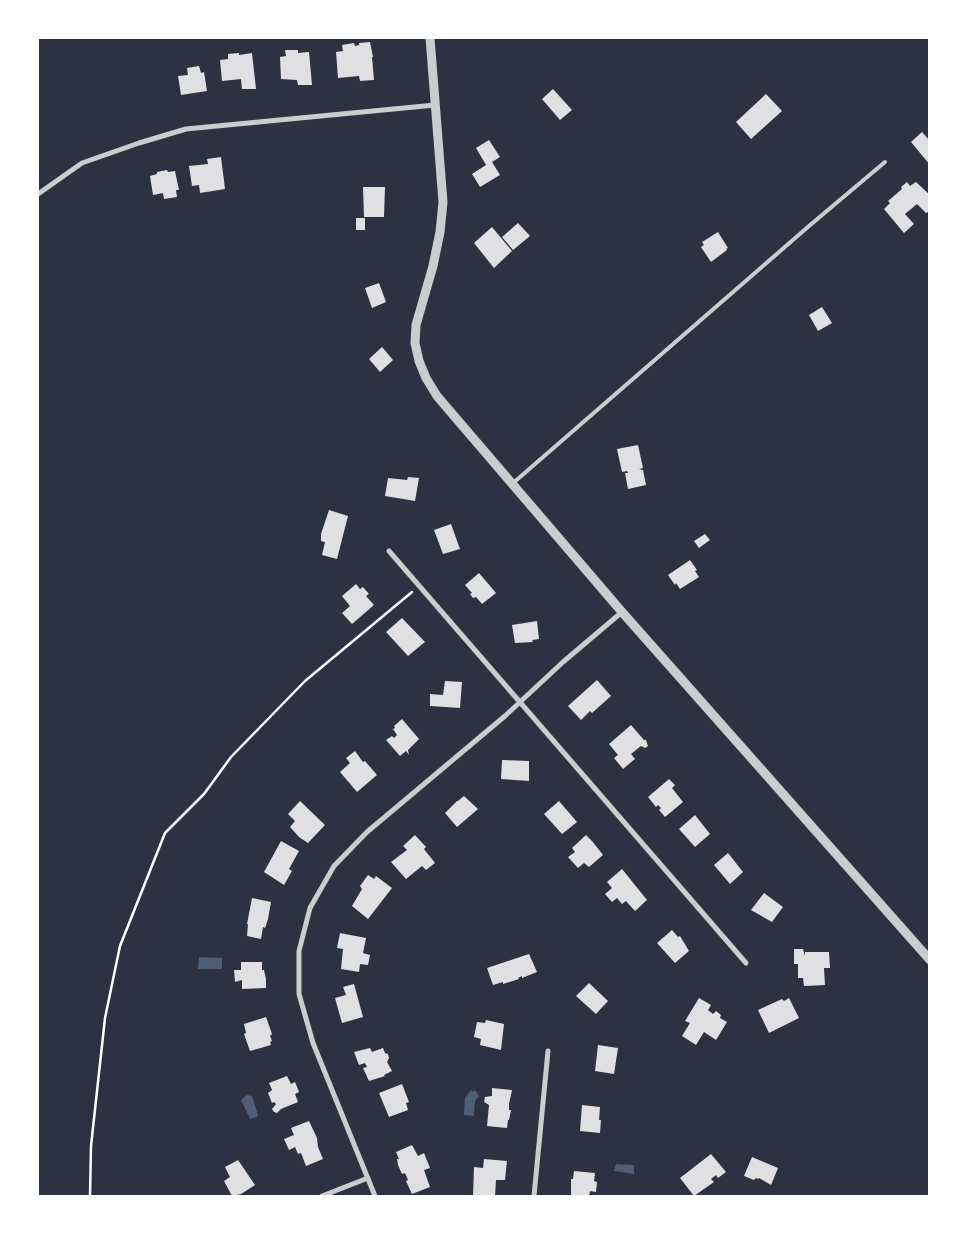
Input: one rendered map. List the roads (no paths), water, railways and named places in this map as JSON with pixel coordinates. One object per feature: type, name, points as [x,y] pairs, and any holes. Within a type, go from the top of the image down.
[{"type":"street","points":[[430,38],[443,202],[440,232],[433,266],[416,325],[415,343],[419,361],[426,378],[437,396],[622,612],[930,960]]},
{"type":"street","points":[[38,194],[82,163],[186,129],[435,105]]},
{"type":"street","points":[[389,551],[746,963]]},
{"type":"street","points":[[375,1196],[313,1043],[299,994],[299,951],[310,908],[334,866],[367,832],[504,716],[622,612]]},
{"type":"street","points":[[534,1196],[548,1051]]},
{"type":"street","points":[[322,1196],[368,1178]]},
{"type":"lane","points":[[512,484],[885,162]]},
{"type":"water","points":[[199,957],[222,958],[222,969],[198,969]]},
{"type":"water","points":[[471,1090],[473,1092],[475,1090],[479,1096],[475,1101],[474,1116],[464,1115],[465,1098]]},
{"type":"water","points":[[247,1095],[252,1096],[258,1115],[250,1119],[241,1100]]},
{"type":"water","points":[[616,1164],[634,1165],[634,1174],[614,1171]]}]
